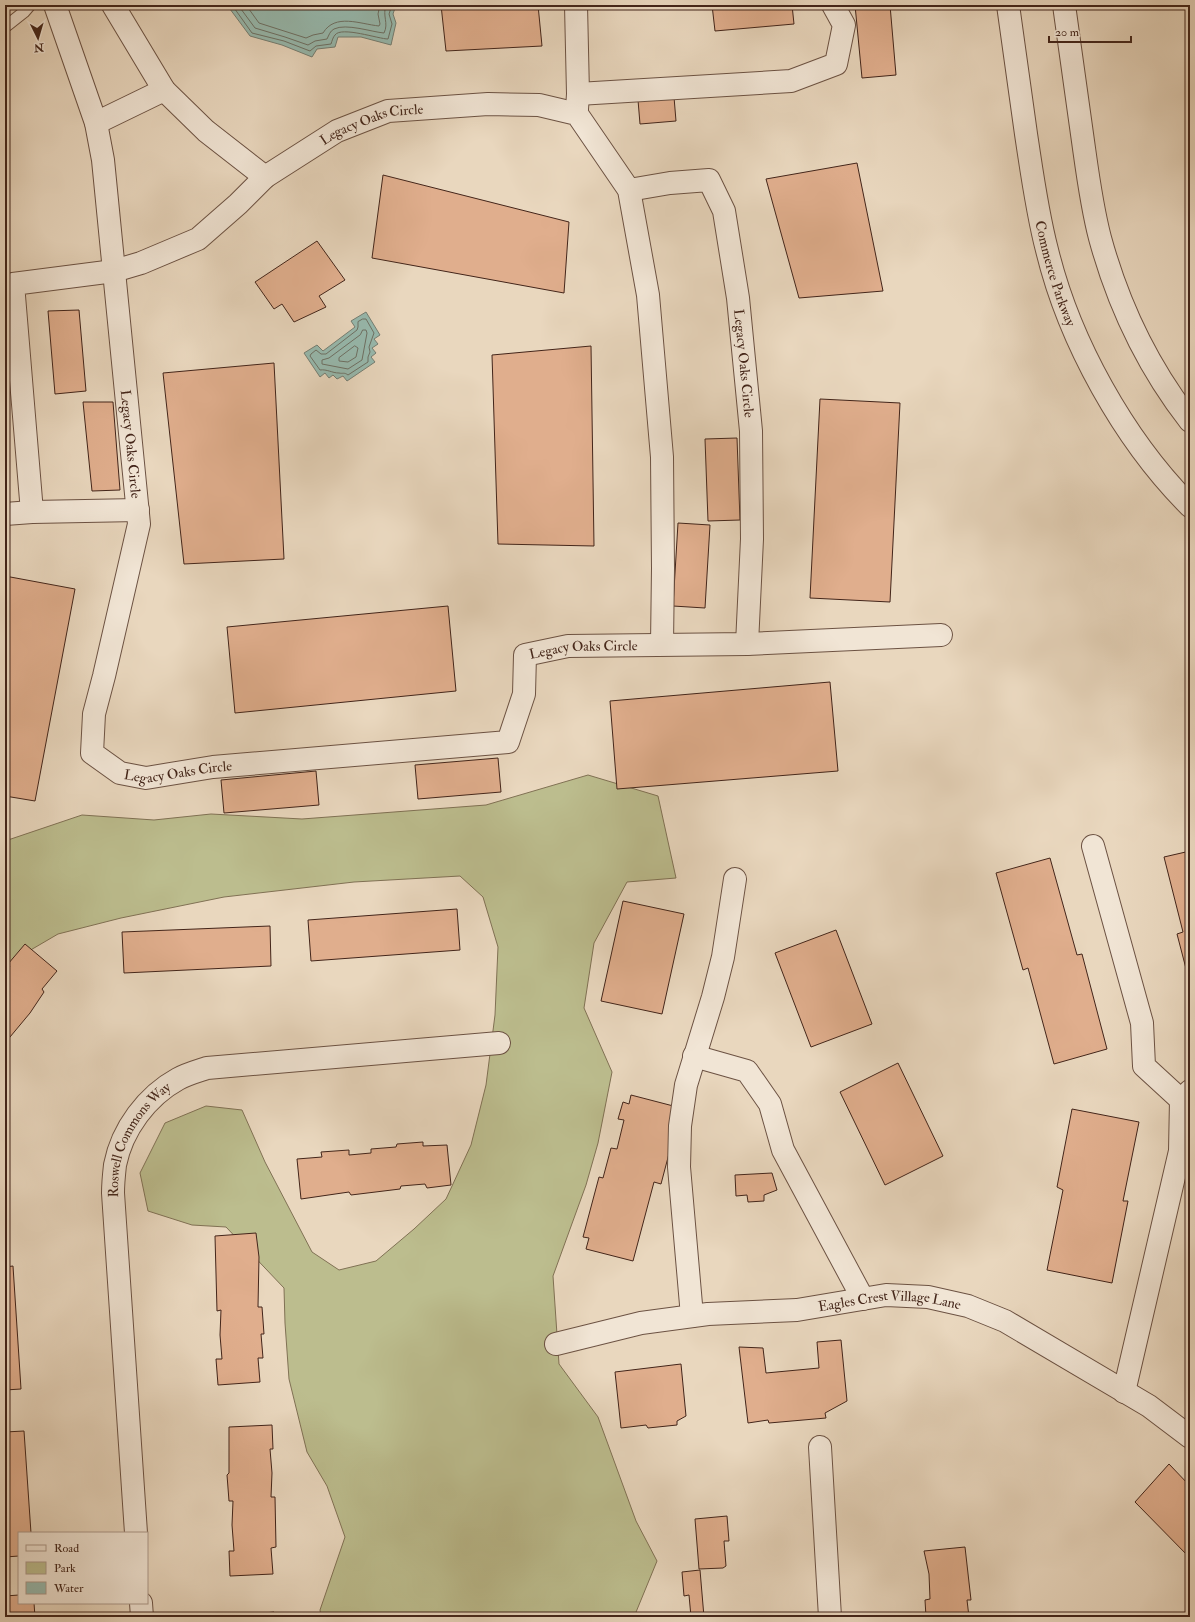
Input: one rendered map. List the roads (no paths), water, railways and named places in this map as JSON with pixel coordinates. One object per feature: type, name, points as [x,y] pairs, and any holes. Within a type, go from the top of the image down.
[{"type":"street","name":"Legacy Oaks Circle","points":[[55,5],[96,123],[103,160],[138,510],[139,524],[94,714],[92,753],[120,774],[146,778],[213,767],[508,742],[524,694],[525,655],[568,646],[747,644],[752,539],[751,431],[738,298],[724,211],[709,180],[670,183],[629,190]]},
{"type":"street","points":[[113,5],[164,90],[206,131],[266,177]]},
{"type":"street","points":[[576,5],[578,104],[629,190],[648,295],[662,457],[662,644]]},
{"type":"street","name":"Legacy Oaks Circle","points":[[114,271],[141,263],[198,239],[266,177],[337,130],[388,110],[488,104],[578,104],[791,81],[836,64],[844,25],[834,5]]},
{"type":"street","name":"Commerce Parkway","points":[[1008,5],[1036,200],[1047,252],[1062,299],[1082,347],[1106,395],[1136,442],[1176,492],[1190,506]]},
{"type":"street","points":[[1064,5],[1090,190],[1100,238],[1113,280],[1131,325],[1153,368],[1190,421]]},
{"type":"street","points":[[96,123],[164,90]]},
{"type":"street","points":[[32,512],[13,284],[114,271]]},
{"type":"street","points":[[5,514],[138,510]]},
{"type":"street","points":[[747,644],[941,635]]},
{"type":"street","points":[[1094,846],[1142,1023],[1144,1066],[1186,1096],[1180,1151],[1124,1392]]},
{"type":"street","points":[[692,1316],[679,1167],[680,1126],[686,1085],[713,997],[723,957],[736,879]]},
{"type":"street","name":"Roswell Commons Way","points":[[136,1532],[113,1193],[115,1164],[124,1136],[138,1113],[156,1094],[179,1078],[207,1068],[499,1043]]},
{"type":"street","points":[[694,1056],[747,1071],[770,1104],[783,1150],[863,1299]]},
{"type":"street","name":"Eagles Crest Village Lane","points":[[556,1344],[641,1323],[692,1316],[797,1310],[886,1295],[928,1297],[968,1306],[1005,1321],[1149,1406],[1190,1437]]},
{"type":"street","points":[[820,1448],[830,1617]]},
{"type":"street","points":[[141,1604],[142,1617]]},
{"type":"lane","points":[[5,27],[24,12],[30,5]]},
{"type":"water","points":[[227,5],[396,5],[393,14],[396,23],[391,45],[361,37],[338,37],[335,47],[317,49],[312,57],[282,45],[250,36]]},
{"type":"water","points":[[366,312],[380,335],[374,339],[378,344],[372,348],[376,353],[371,357],[375,362],[347,381],[343,376],[337,379],[333,375],[329,378],[325,373],[320,377],[304,353],[317,345],[323,351],[355,327],[351,321]]}]
